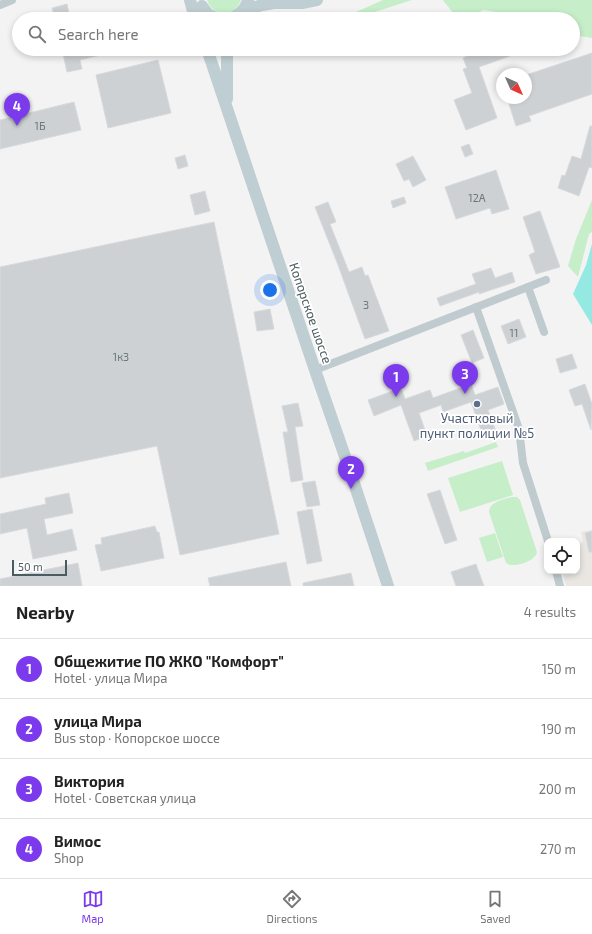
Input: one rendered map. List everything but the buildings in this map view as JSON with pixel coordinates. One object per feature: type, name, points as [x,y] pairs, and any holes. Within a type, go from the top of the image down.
[{"type":"main road","points":[[190,0],[193,12]]},
{"type":"main road","points":[[240,12],[247,4],[248,0]]},
{"type":"main road","points":[[245,12],[262,5],[274,3],[302,3],[316,0],[326,0]]},
{"type":"main road","points":[[201,3],[207,12]]},
{"type":"main road","name":"Копорское шоссе","points":[[210,56],[388,586]]},
{"type":"main road","points":[[228,56],[228,110]]},
{"type":"street","points":[[0,4],[12,0]]},
{"type":"street","points":[[315,370],[546,280]]},
{"type":"street","points":[[528,287],[544,332]]},
{"type":"street","points":[[476,307],[519,429],[523,463],[547,538]]},
{"type":"street","points":[[557,574],[560,586]]},
{"type":"shaded area","points":[[592,530],[592,586],[566,586],[563,574],[580,574],[580,543],[583,542],[581,532]]},
{"type":"green space","points":[[207,0],[241,0],[234,10],[229,12],[219,12],[210,6]]},
{"type":"green space","points":[[383,0],[412,0],[375,12],[356,12]]},
{"type":"green space","points":[[443,0],[592,0],[592,38],[580,36],[580,12],[496,12],[483,10],[480,12],[452,12]]},
{"type":"green space","points":[[592,200],[592,232],[589,234],[578,277],[568,266],[576,239]]},
{"type":"green space","points":[[496,442],[498,447],[428,471],[425,463],[464,451],[465,453]]},
{"type":"green space","points":[[502,461],[513,495],[460,512],[448,478]]},
{"type":"green space","points":[[512,497],[517,497],[520,500],[537,552],[536,555],[529,561],[519,565],[509,565],[506,563],[489,512],[494,503]]},
{"type":"green space","points":[[495,533],[503,557],[487,562],[479,538]]},
{"type":"water","points":[[592,244],[592,325],[573,294],[586,265]]},
{"type":"place","name":"Вимос","points":[[17,126]]},
{"type":"place","name":"Виктория","points":[[465,394]]},
{"type":"place","name":"Общежитие ПО ЖКО \"Комфорт\"","points":[[396,397]]},
{"type":"place","name":"Участковый пункт полиции №5","points":[[477,404]]},
{"type":"place","name":"улица Мира","points":[[351,489]]}]
